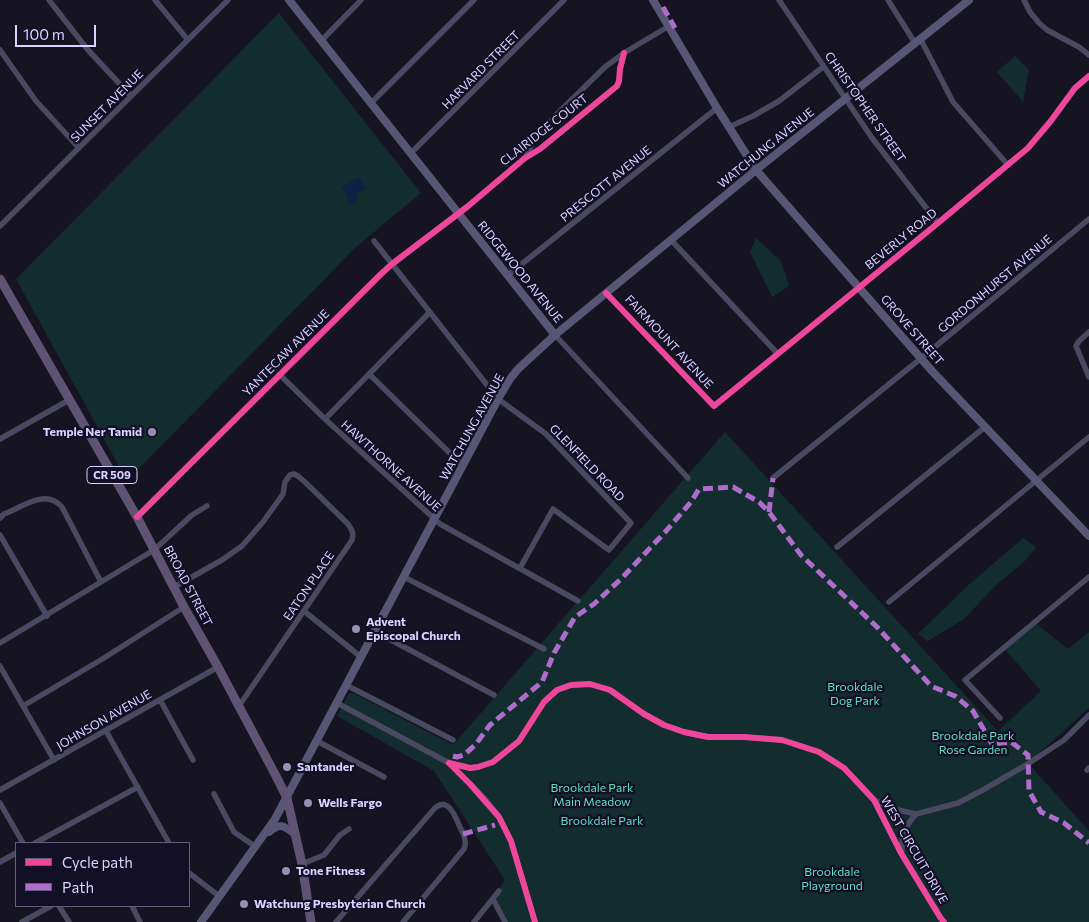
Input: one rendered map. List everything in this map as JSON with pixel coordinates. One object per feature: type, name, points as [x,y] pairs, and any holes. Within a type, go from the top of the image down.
[{"type":"main road","name":"RIDGEWOOD AVENUE","points":[[289,0],[556,335]]},
{"type":"main road","name":"GROVE STREET","points":[[653,0],[756,170],[921,358],[984,427],[1089,536]]},
{"type":"main road","name":"WATCHUNG AVENUE","points":[[201,922],[276,819],[498,399],[518,369],[606,293],[756,170],[969,0]]},
{"type":"main road","name":"BROAD STREET","points":[[0,279],[137,517],[287,798],[302,864],[311,922]]},
{"type":"main road","points":[[265,834],[276,826],[282,826],[295,834]]},
{"type":"street","points":[[49,0],[88,50],[131,96]]},
{"type":"street","points":[[155,0],[188,40]]},
{"type":"street","name":"SUNSET AVENUE","points":[[0,226],[228,0]]},
{"type":"street","points":[[322,40],[361,0]]},
{"type":"street","points":[[371,103],[474,0]]},
{"type":"street","name":"HARVARD STREET","points":[[411,153],[564,0]]},
{"type":"street","name":"CHRISTOPHER STREET","points":[[779,0],[872,138],[938,223]]},
{"type":"street","points":[[888,0],[918,41],[954,102],[1008,165]]},
{"type":"street","points":[[1024,0],[1030,12],[1047,30],[1079,47],[1089,55]]},
{"type":"street","name":"CLAIRIDGE COURT","points":[[525,158],[534,140],[557,114],[605,68],[624,53],[669,26]]},
{"type":"street","points":[[0,50],[36,101],[79,148]]},
{"type":"street","name":"CLAIRIDGE COURT","points":[[459,213],[525,158],[540,149],[617,86],[624,53]]},
{"type":"street","points":[[730,127],[754,116],[779,101],[823,67]]},
{"type":"street","points":[[605,68],[613,69],[620,76]]},
{"type":"street","name":"BEVERLY ROAD","points":[[714,406],[1028,148],[1075,88],[1089,76]]},
{"type":"street","name":"PRESCOTT AVENUE","points":[[508,275],[717,108]]},
{"type":"street","name":"YANTECAW AVENUE","points":[[137,517],[392,264],[459,213]]},
{"type":"street","name":"GORDONHURST AVENUE","points":[[773,478],[1089,218]]},
{"type":"street","points":[[671,240],[778,354]]},
{"type":"street","points":[[374,241],[498,399]]},
{"type":"street","name":"FAIRMOUNT AVENUE","points":[[606,293],[714,406]]},
{"type":"street","points":[[325,419],[430,312]]},
{"type":"street","points":[[1089,332],[1076,346],[1089,376]]},
{"type":"street","name":"RIDGEWOOD AVENUE","points":[[556,335],[688,478]]},
{"type":"street","points":[[369,374],[463,466]]},
{"type":"street","name":"HAWTHORNE AVENUE","points":[[280,375],[434,520],[578,601]]},
{"type":"street","name":"GLENFIELD ROAD","points":[[498,399],[546,434],[631,523],[609,550],[553,509],[520,568]]},
{"type":"street","points":[[0,439],[69,400]]},
{"type":"street","points":[[837,547],[984,427]]},
{"type":"street","points":[[889,602],[1089,437]]},
{"type":"street","name":"EATON PLACE","points":[[174,587],[222,560],[242,546],[263,522],[283,494],[284,482],[290,475],[294,474],[306,483],[353,531],[352,540],[239,706]]},
{"type":"street","points":[[0,518],[4,514],[38,499],[47,498],[56,501],[62,507],[101,582]]},
{"type":"street","points":[[0,643],[154,550],[192,515],[207,506]]},
{"type":"street","points":[[0,535],[46,616]]},
{"type":"street","points":[[404,577],[544,648]]},
{"type":"street","points":[[1000,718],[965,680],[1089,577]]},
{"type":"street","points":[[23,706],[184,608]]},
{"type":"street","points":[[304,611],[361,657]]},
{"type":"street","points":[[376,630],[376,632],[494,695]]},
{"type":"street","points":[[0,666],[54,760]]},
{"type":"street","name":"JOHNSON AVENUE","points":[[0,790],[218,667]]},
{"type":"street","name":"WEST CIRCUIT DRIVE","points":[[448,763],[470,768],[494,762],[519,741],[544,702],[557,690],[571,685],[590,684],[610,690],[644,714],[664,725],[684,732],[708,737],[782,740],[819,752],[844,768],[874,800],[902,856],[944,922]]},
{"type":"street","points":[[346,686],[453,740]]},
{"type":"street","points":[[160,700],[193,760]]},
{"type":"street","points":[[337,703],[448,763],[470,784],[499,817],[511,841],[535,922]]},
{"type":"street","points":[[874,800],[894,809],[916,814],[958,803],[1026,765],[1064,740],[1089,715]]},
{"type":"street","points":[[106,731],[167,842]]},
{"type":"street","points":[[317,741],[384,777]]},
{"type":"street","points":[[37,842],[138,787]]},
{"type":"street","points":[[214,794],[234,832],[256,847]]},
{"type":"street","points":[[0,803],[22,842]]},
{"type":"street","points":[[336,922],[434,809],[440,805],[445,805],[454,814],[464,837],[465,845],[462,853],[403,922]]},
{"type":"street","name":"WEST CIRCUIT DRIVE","points":[[902,856],[901,838],[903,831],[916,814]]},
{"type":"street","points":[[302,864],[324,855],[340,835],[348,829]]},
{"type":"street","points":[[0,862],[15,854]]},
{"type":"street","points":[[190,874],[220,896]]},
{"type":"street","points":[[474,922],[499,891]]},
{"type":"street","points":[[493,899],[505,922]]},
{"type":"street","points":[[22,922],[49,907]]},
{"type":"street","points":[[60,907],[69,922]]},
{"type":"street","points":[[132,907],[140,922]]},
{"type":"green space","points":[[279,13],[421,193],[356,247],[127,481],[16,279]]},
{"type":"green space","points":[[1015,56],[1029,70],[1023,102],[997,72]]},
{"type":"green space","points":[[756,238],[781,261],[789,286],[772,297],[750,252]]},
{"type":"green space","points":[[725,432],[998,731],[1041,691],[1003,647],[1035,623],[1068,649],[1089,632],[1089,708],[1028,763],[1089,831],[1089,922],[506,922],[495,895],[505,880],[434,771],[337,716],[349,693],[353,693],[453,745]]},
{"type":"green space","points":[[1023,538],[1036,547],[1025,561],[996,585],[964,619],[928,641],[918,634],[966,587]]},
{"type":"water","points":[[359,177],[366,189],[356,193],[357,204],[348,204],[348,197],[342,187]]},
{"type":"marked path","points":[[663,7],[675,28]]},
{"type":"marked path","points":[[769,512],[773,478]]},
{"type":"marked path","points":[[453,756],[464,755],[476,744],[490,725],[542,682],[554,653],[575,617],[594,604],[622,578],[666,531],[691,502],[699,489],[733,487],[759,502],[769,512],[801,555],[877,627],[931,686],[955,696],[973,711],[992,744],[1011,742],[1028,755],[1029,791],[1041,812],[1064,823],[1089,843]]},
{"type":"marked path","points":[[463,834],[495,825]]},
{"type":"cycle path","points":[[137,517],[392,264],[467,207],[525,158],[540,149],[617,86],[624,53]]},
{"type":"cycle path","points":[[606,293],[714,406],[1028,148],[1075,88],[1089,76]]},
{"type":"cycle path","points":[[449,763],[470,768],[493,762],[519,741],[544,702],[557,690],[571,685],[590,684],[610,690],[644,714],[664,725],[684,732],[708,737],[782,740],[819,752],[844,768],[874,800],[901,853],[944,922]]},
{"type":"cycle path","points":[[449,763],[499,817],[511,841],[535,922]]},
{"type":"place","name":"Temple Ner Tamid","points":[[152,432]]},
{"type":"place","name":"Advent Episcopal Church","points":[[356,629]]},
{"type":"place","name":"Santander","points":[[287,767]]},
{"type":"place","name":"Wells Fargo","points":[[308,803]]},
{"type":"place","name":"Tone Fitness","points":[[286,871]]},
{"type":"place","name":"Watchung Presbyterian Church","points":[[244,904]]},
{"type":"park label","name":"Brookdale Dog Park","points":[[855,694]]},
{"type":"park label","name":"Brookdale Park Rose Garden","points":[[973,743]]},
{"type":"park label","name":"Brookdale Park Main Meadow","points":[[592,795]]},
{"type":"park label","name":"Brookdale Park","points":[[602,821]]},
{"type":"park label","name":"Brookdale Playground","points":[[832,879]]}]
